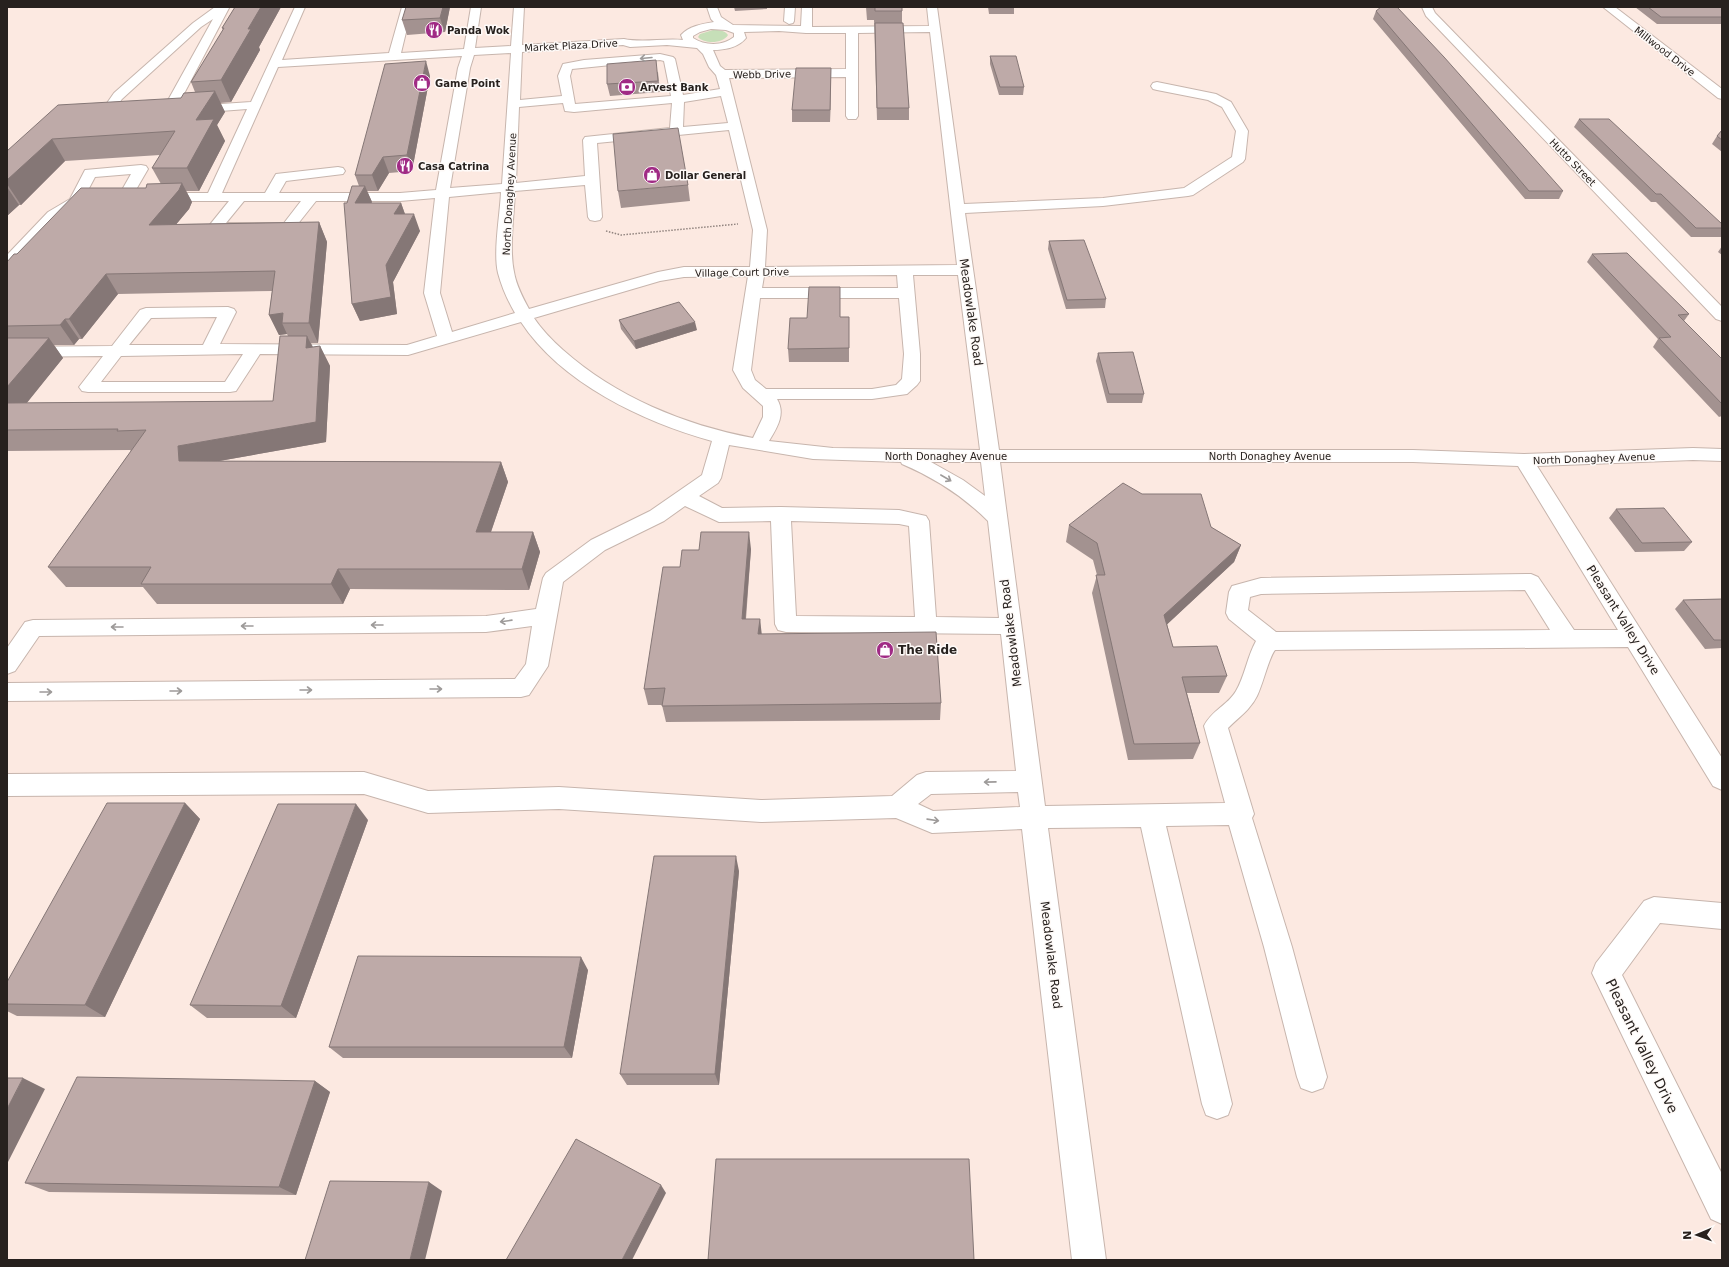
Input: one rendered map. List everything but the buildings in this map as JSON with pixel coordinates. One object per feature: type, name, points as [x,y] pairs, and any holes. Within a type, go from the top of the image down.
[{"type":"street","points":[[128,114],[104,116],[124,91],[197,25],[222,7]]},
{"type":"street","points":[[225,7],[164,111],[255,105]]},
{"type":"street","points":[[214,196],[300,7]]},
{"type":"street","points":[[394,56],[407,7]]},
{"type":"street","points":[[446,339],[432,294],[442,194],[464,68],[472,36],[476,7]]},
{"type":"street","name":"North Donaghey Avenue","points":[[519,7],[518,48],[505,248],[506,272],[525,316],[543,340],[579,373],[618,397],[668,420],[722,437],[795,452],[872,456],[1413,456],[1524,460],[1693,454],[1722,455]]},
{"type":"street","points":[[712,7],[716,19],[740,34],[740,38],[726,50],[725,74],[735,126],[760,230],[757,271],[742,370],[744,378],[750,385],[764,394],[771,403],[773,410],[769,425],[758,444]]},
{"type":"street","points":[[790,7],[790,21]]},
{"type":"street","points":[[806,30],[807,7]]},
{"type":"street","name":"Meadowlake Road","points":[[932,7],[990,456],[1089,1260]]},
{"type":"street","name":"Hutto Street","points":[[1427,7],[1430,14],[1722,316]]},
{"type":"street","name":"Millwood Drive","points":[[1608,7],[1722,95]]},
{"type":"street","points":[[702,16],[702,23],[693,30],[687,38],[709,52],[715,70],[725,74]]},
{"type":"street","name":"Market Plaza Drive","points":[[274,64],[624,42],[630,40],[674,36],[708,26],[729,27]]},
{"type":"street","points":[[729,27],[750,30],[794,28],[806,30]]},
{"type":"street","points":[[852,29],[852,116]]},
{"type":"street","points":[[734,42],[754,36],[806,30],[934,29]]},
{"type":"street","points":[[457,37],[472,36]]},
{"type":"street","points":[[382,42],[412,40]]},
{"type":"street","name":"Market Plaza Drive","points":[[624,42],[630,44],[667,42],[718,46],[734,42]]},
{"type":"street","points":[[315,61],[321,47]]},
{"type":"street","points":[[514,104],[569,99],[564,76],[567,66],[584,63],[660,57],[669,59],[677,94],[676,132]]},
{"type":"street","name":"Webb Drive","points":[[569,99],[569,108],[574,108],[677,94],[725,74],[851,72]]},
{"type":"street","points":[[957,209],[1103,202],[1188,192],[1238,159],[1242,131],[1227,105],[1212,96],[1158,86]]},
{"type":"street","points":[[595,217],[590,140],[735,126]]},
{"type":"street","points":[[7,264],[57,213],[76,200],[90,174],[141,169],[111,197]]},
{"type":"street","points":[[270,196],[281,177],[338,171]]},
{"type":"street","points":[[76,200],[111,197],[214,196],[400,197],[592,180]]},
{"type":"street","points":[[241,196],[215,226],[288,227],[312,197]]},
{"type":"street","points":[[764,394],[872,394],[901,390],[911,381],[912,368],[905,270]]},
{"type":"street","name":"Village Court Drive","points":[[7,352],[255,349],[408,350],[658,277],[684,272],[965,270]]},
{"type":"street","points":[[753,293],[906,293]]},
{"type":"street","points":[[208,350],[228,312],[146,313],[88,387],[230,387],[255,349]]},
{"type":"street","points":[[7,692],[521,688],[537,666],[553,578],[598,545],[657,516],[711,478],[722,437]]},
{"type":"street","points":[[898,456],[928,467],[954,482],[979,500],[997,518]]},
{"type":"street","name":"Pleasant Valley Drive","points":[[1524,460],[1722,779]]},
{"type":"street","points":[[684,497],[719,516],[782,514],[899,517],[919,521],[926,625]]},
{"type":"street","points":[[782,514],[786,624],[1010,626]]},
{"type":"street","points":[[1271,640],[1237,613],[1240,592],[1261,586],[1531,582],[1567,638]]},
{"type":"street","points":[[7,665],[33,628],[486,624],[545,616]]},
{"type":"street","points":[[1238,814],[1241,814],[1216,726],[1220,719],[1244,698],[1255,673],[1261,652],[1266,643],[1271,640],[1634,638]]},
{"type":"street","points":[[897,807],[926,783],[1029,781]]},
{"type":"street","points":[[7,785],[364,783],[428,802],[559,798],[761,811],[897,807],[932,822],[1034,817],[1238,814]]},
{"type":"street","points":[[1238,814],[1278,946],[1312,1077]]},
{"type":"street","points":[[1151,816],[1217,1104]]},
{"type":"street","name":"Pleasant Valley Drive","points":[[1722,916],[1654,910],[1606,973],[1722,1208]]},
{"type":"path","points":[[595,217],[599,230],[621,235],[758,222]]},
{"type":"green space","points":[[713,30],[723,31],[728,35],[722,40],[713,42],[705,41],[698,37],[700,34]]},
{"type":"place","name":"Panda Wok","points":[[434,30]]},
{"type":"place","name":"Game Point","points":[[422,83]]},
{"type":"place","name":"Arvest Bank","points":[[627,87]]},
{"type":"place","name":"Casa Catrina","points":[[405,166]]},
{"type":"place","name":"Dollar General","points":[[652,175]]},
{"type":"place","name":"The Ride","points":[[885,650]]}]
